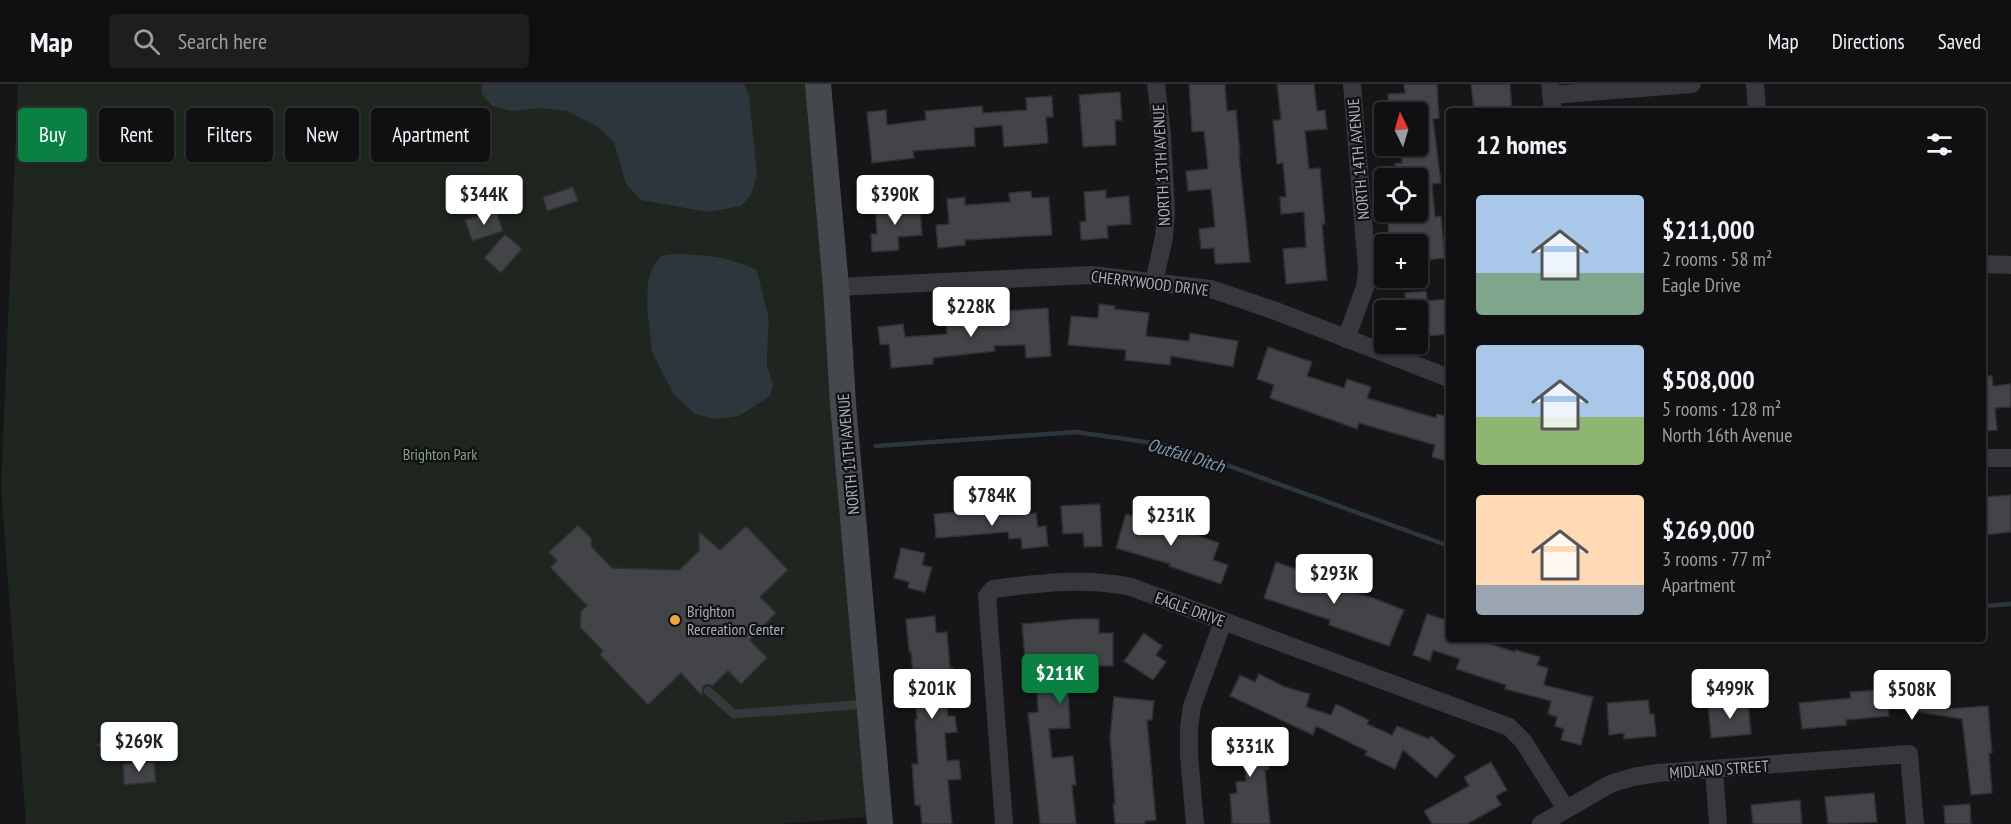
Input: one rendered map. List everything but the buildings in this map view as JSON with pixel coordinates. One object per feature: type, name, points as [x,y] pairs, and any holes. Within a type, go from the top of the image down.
[{"type":"street","name":"NORTH 11TH AVENUE","points":[[818,84],[836,287],[843,404],[880,824]]},
{"type":"street","name":"NORTH 13TH AVENUE","points":[[1154,282],[1164,237],[1166,212],[1162,135],[1156,84]]},
{"type":"street","name":"NORTH 14TH AVENUE","points":[[1347,339],[1365,287],[1367,269],[1352,84]]},
{"type":"street","points":[[1551,97],[1692,84]]},
{"type":"street","points":[[1755,84],[1757,108]]},
{"type":"street","points":[[1986,264],[2011,265]]},
{"type":"street","name":"CHERRYWOOD DRIVE","points":[[836,287],[1091,275],[1211,289],[1273,310],[1446,377]]},
{"type":"street","points":[[1986,458],[2011,458]]},
{"type":"street","name":"EAGLE DRIVE","points":[[1004,824],[986,608],[987,596],[989,591],[1020,585],[1064,582],[1100,582],[1131,587],[1509,728],[1523,741],[1566,809]]},
{"type":"street","points":[[1195,824],[1189,755],[1192,706],[1222,621]]},
{"type":"street","name":"MIDLAND STREET","points":[[1541,824],[1610,784],[1633,777],[1909,754],[1915,824]]},
{"type":"street","points":[[1713,769],[1718,824]]},
{"type":"lane","points":[[708,691],[734,714],[869,703]]},
{"type":"green space","name":"Brighton Park","points":[[18,84],[820,84],[879,816],[782,824],[26,824],[1,487]]},
{"type":"shaded area","points":[[482,84],[744,84],[749,96],[757,174],[751,195],[741,206],[708,212],[641,200],[626,184],[614,142],[598,127],[567,111],[541,108],[512,111],[492,106],[481,93]]},
{"type":"shaded area","points":[[675,254],[717,257],[757,270],[769,320],[767,365],[773,386],[770,396],[739,416],[716,419],[695,414],[674,395],[652,352],[647,306],[648,282],[652,268],[661,256]]},
{"type":"waterway","name":"Outfall Ditch","points":[[876,446],[1076,432],[1160,444],[1202,456],[1446,545]]},
{"type":"waterway","name":"Outfall Ditch","points":[[1986,606],[2011,604]]},
{"type":"place","name":"Brighton Recreation Center","points":[[675,620]]}]
